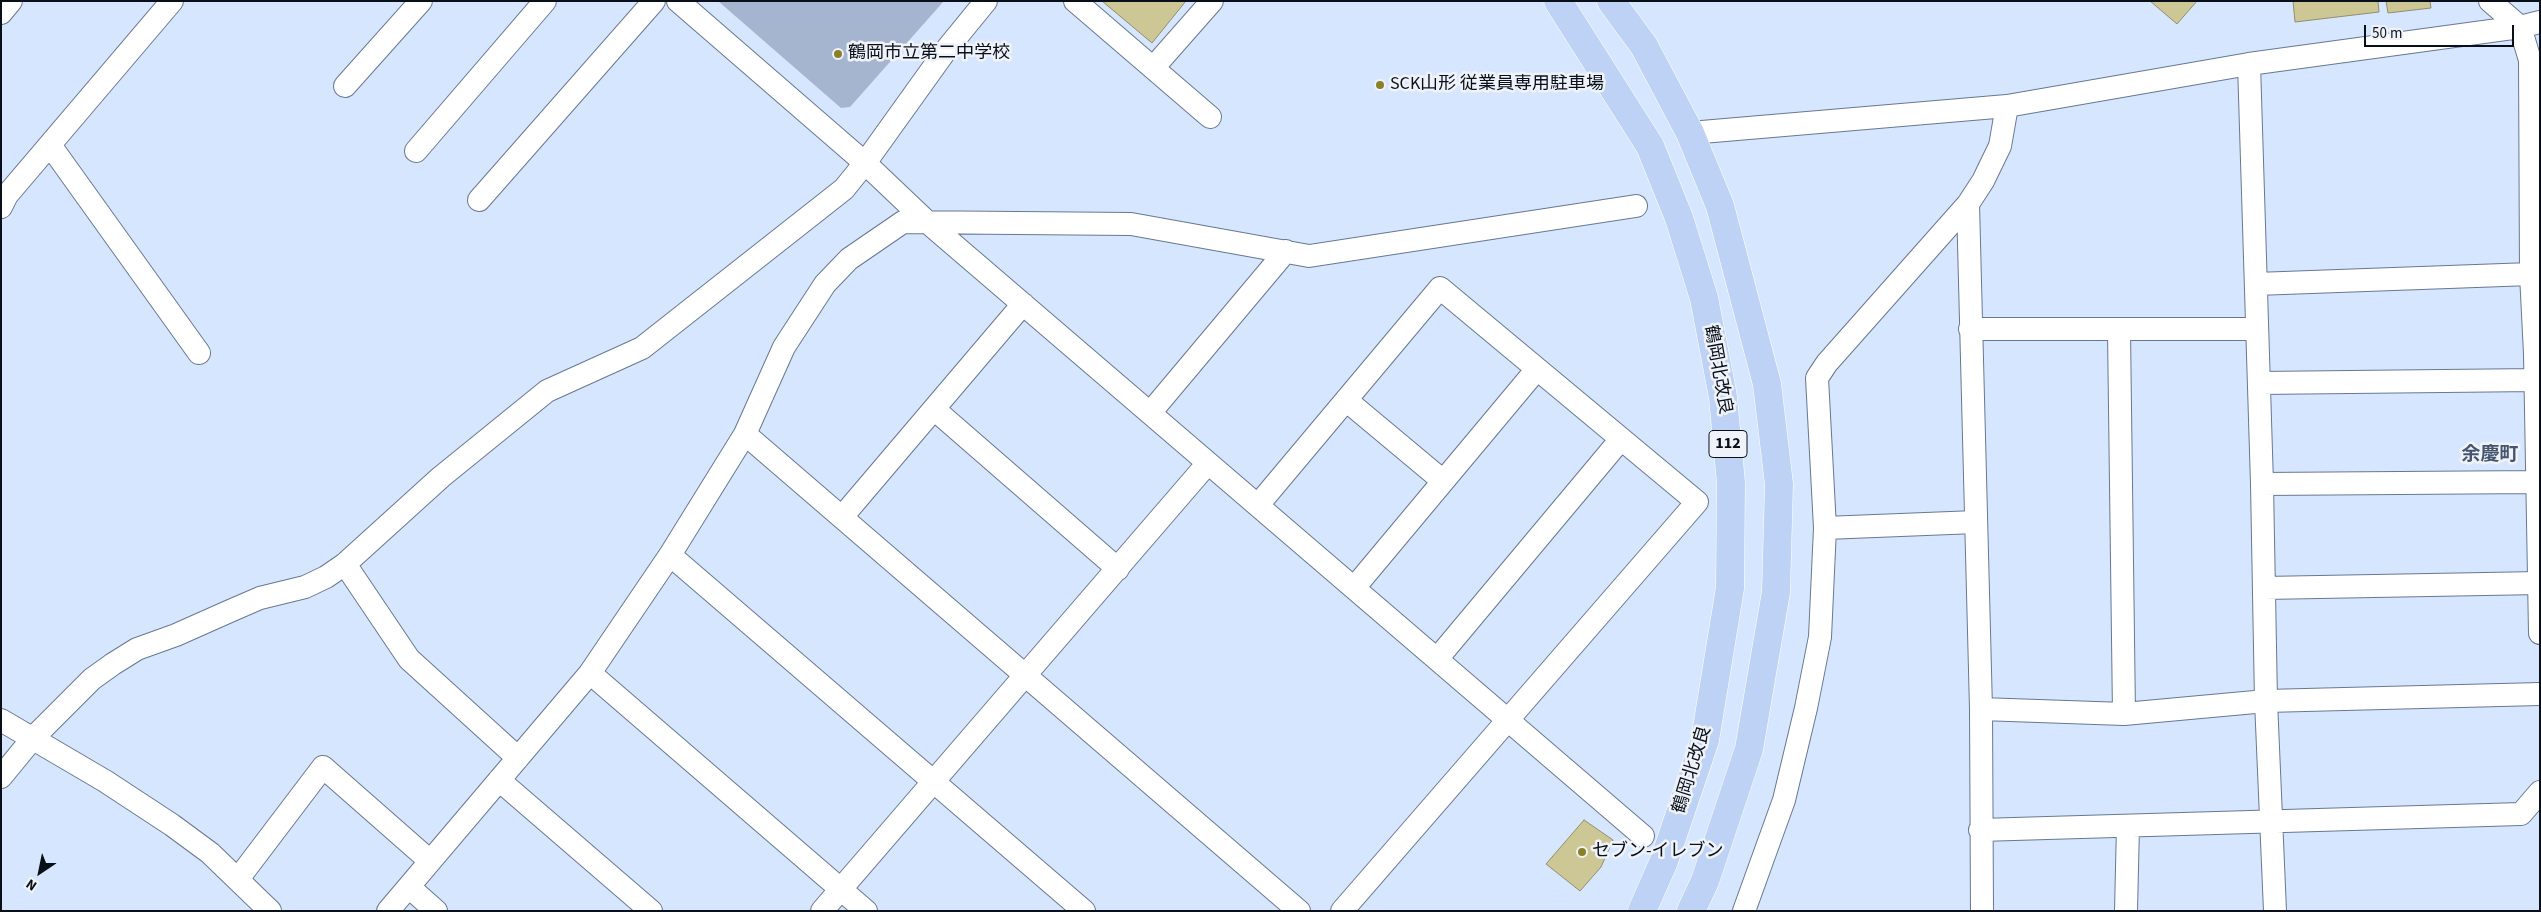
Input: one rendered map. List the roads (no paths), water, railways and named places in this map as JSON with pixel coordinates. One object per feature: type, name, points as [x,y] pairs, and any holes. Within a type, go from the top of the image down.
[{"type":"highway","name":"鶴岡北改良","points":[[1558,1],[1650,146],[1679,218],[1704,298],[1723,397],[1730,474],[1730,588],[1705,740],[1664,861],[1642,911]]},
{"type":"highway","name":"112","points":[[1611,1],[1644,46],[1690,134],[1720,206],[1764,375],[1779,484],[1776,592],[1749,749],[1705,881],[1691,911]]},
{"type":"street","points":[[1,13],[11,1]]},
{"type":"street","points":[[3,197],[50,145],[172,1]]},
{"type":"street","points":[[345,86],[421,1]]},
{"type":"street","points":[[416,151],[546,1]]},
{"type":"street","points":[[478,200],[654,1]]},
{"type":"street","points":[[678,1],[865,163],[926,221],[1642,836]]},
{"type":"street","points":[[1,777],[33,738],[92,679],[136,649],[176,635],[260,598],[305,587],[326,577],[345,564],[440,477],[547,391],[642,348],[844,189],[865,163],[946,50],[986,1]]},
{"type":"street","points":[[1075,1],[1210,117]]},
{"type":"street","points":[[1153,68],[1212,1]]},
{"type":"street","points":[[2490,1],[2530,25]]},
{"type":"street","points":[[1690,134],[2007,106],[2249,64],[2530,25]]},
{"type":"street","points":[[2530,25],[2535,59],[2531,274],[2537,354],[2535,380],[2540,633]]},
{"type":"street","points":[[2249,64],[2262,484],[2266,701],[2275,911]]},
{"type":"street","points":[[1744,911],[1784,800],[1806,708],[1820,637],[1825,528],[1817,378],[1827,362],[1968,204],[1984,181],[2000,146],[2007,106]]},
{"type":"street","points":[[50,145],[199,353]]},
{"type":"street","points":[[1968,204],[1981,709],[1980,830],[1982,911]]},
{"type":"street","points":[[388,911],[590,673],[670,555],[745,434],[784,347],[825,284],[849,259],[903,222],[1131,224],[1309,256],[1636,206]]},
{"type":"street","points":[[1150,413],[1286,252]]},
{"type":"street","points":[[2256,284],[2531,274]]},
{"type":"street","points":[[1258,506],[1440,288],[1697,502],[1342,911]]},
{"type":"street","points":[[842,517],[1023,304]]},
{"type":"street","points":[[1970,329],[2118,331],[2257,329]]},
{"type":"street","points":[[2118,331],[2124,714]]},
{"type":"street","points":[[1354,588],[1537,369]]},
{"type":"street","points":[[2259,383],[2535,380]]},
{"type":"street","points":[[1346,400],[1443,481]]},
{"type":"street","points":[[934,409],[1118,568]]},
{"type":"street","points":[[745,434],[1299,911]]},
{"type":"street","points":[[1437,660],[1621,439]]},
{"type":"street","points":[[822,911],[1208,463]]},
{"type":"street","points":[[2262,484],[2537,482]]},
{"type":"street","points":[[1825,528],[1976,522]]},
{"type":"street","points":[[670,555],[1084,911]]},
{"type":"street","points":[[345,564],[409,659],[518,758]]},
{"type":"street","points":[[2264,588],[2539,583]]},
{"type":"street","points":[[590,673],[866,911]]},
{"type":"street","points":[[1981,709],[2124,714],[2266,701],[2540,694]]},
{"type":"street","points":[[1,720],[105,781],[172,825],[210,853],[270,911]]},
{"type":"street","points":[[238,879],[322,767],[430,861]]},
{"type":"street","points":[[499,780],[650,911]]},
{"type":"street","points":[[1980,830],[2520,814],[2540,792]]},
{"type":"street","points":[[2126,911],[2128,826]]},
{"type":"street","points":[[408,887],[436,911]]},
{"type":"place","name":"鶴岡市立第二中学校","points":[[838,54]]},
{"type":"place","name":"SCK山形 従業員専用駐車場","points":[[1380,85]]},
{"type":"place","name":"セブン-イレブン","points":[[1582,852]]},
{"type":"district","name":"余慶町","points":[[2490,456]]}]
